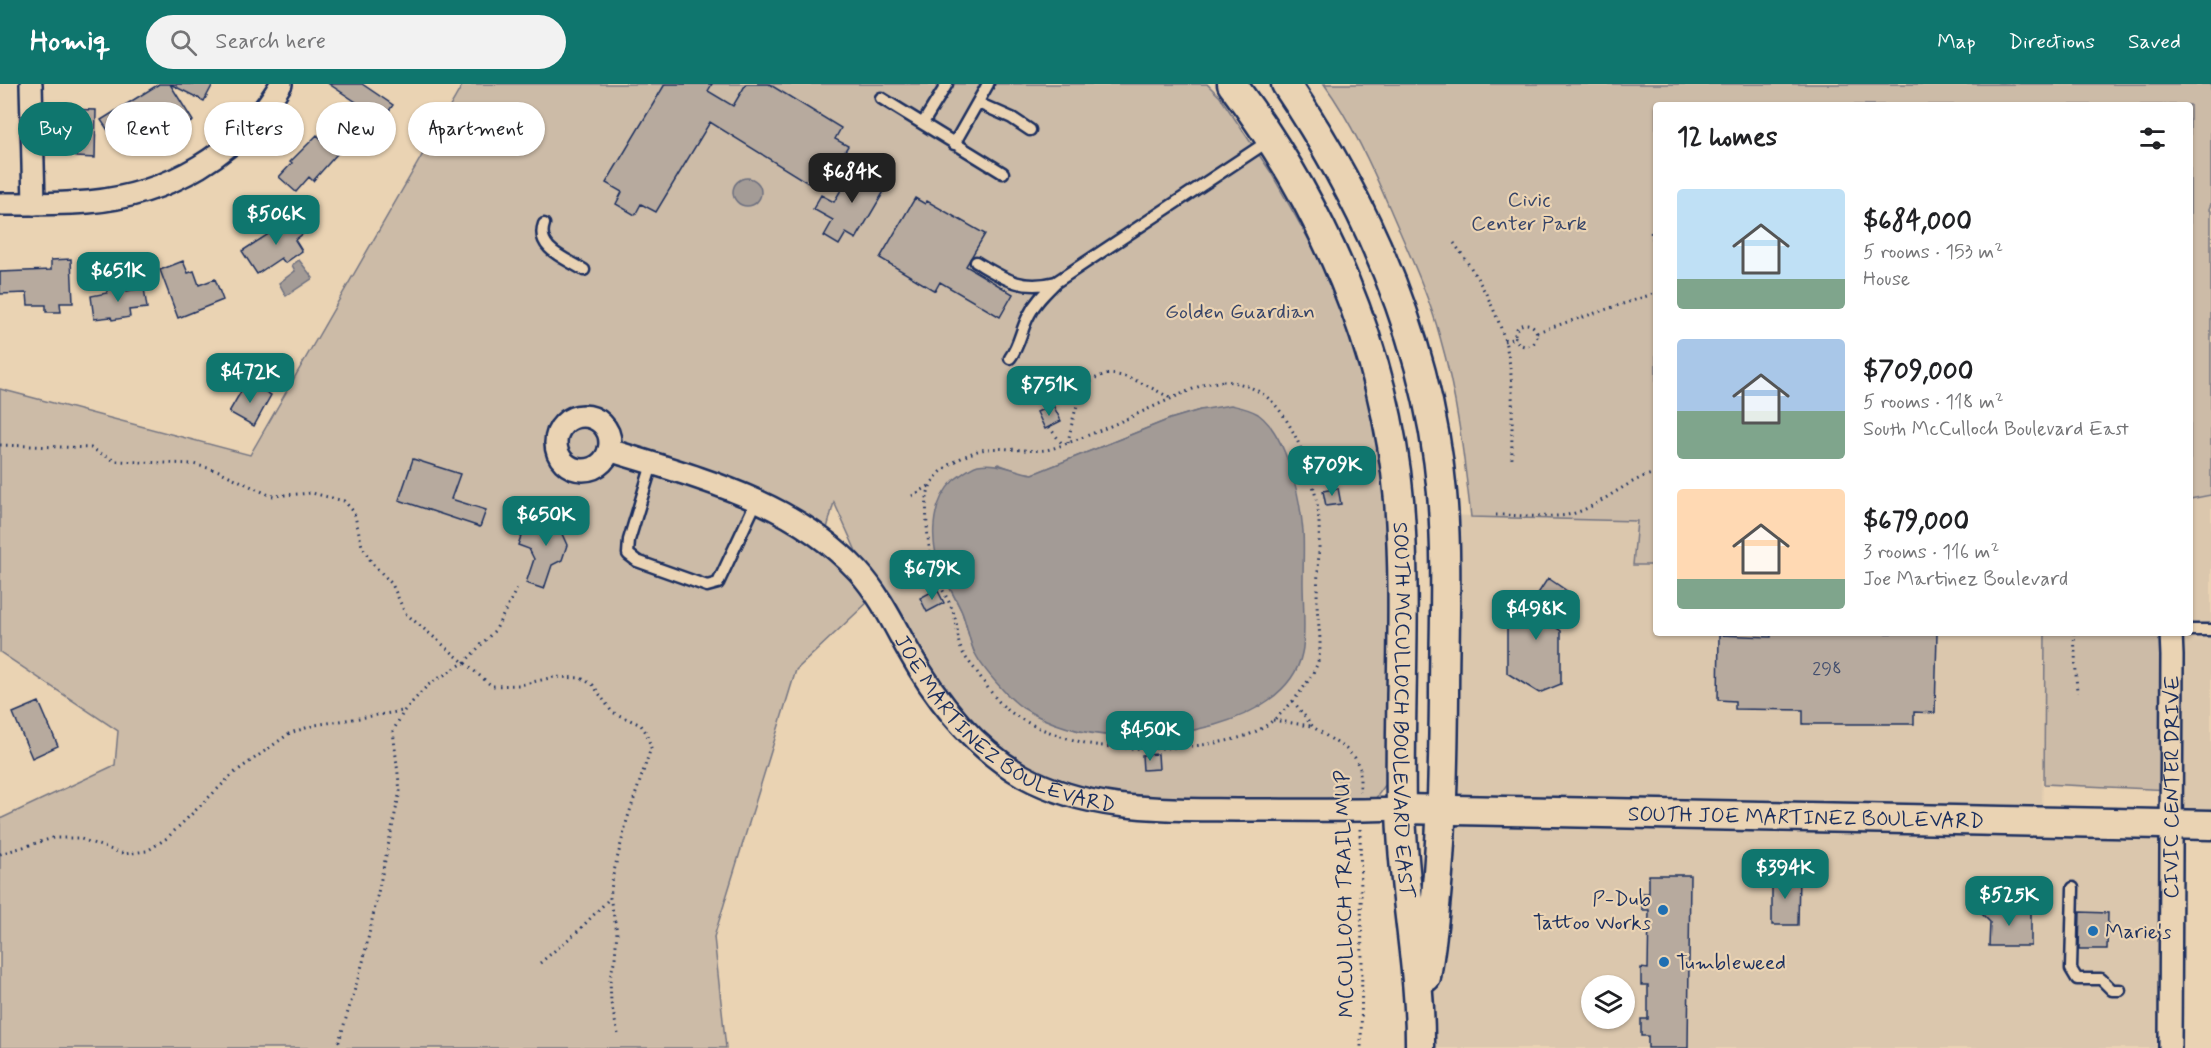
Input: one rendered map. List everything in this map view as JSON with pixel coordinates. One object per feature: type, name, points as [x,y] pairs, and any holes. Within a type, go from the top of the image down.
[{"type":"main road","name":"SOUTH MCCULLOCH BOULEVARD EAST","points":[[1232,84],[1271,140],[1305,196],[1334,256],[1369,351],[1391,439],[1399,498],[1402,569],[1401,808],[1420,1014],[1420,1048]]},
{"type":"main road","name":"SOUTH MCCULLOCH BOULEVARD EAST","points":[[1286,84],[1338,167],[1374,238],[1400,304],[1427,403],[1438,462],[1444,530],[1442,808],[1435,913],[1420,1014]]},
{"type":"main road","name":"SOUTH JOE MARTINEZ BOULEVARD","points":[[1401,808],[2211,825]]},
{"type":"street","points":[[31,84],[34,204]]},
{"type":"street","points":[[0,204],[88,202],[151,189],[183,177],[217,156],[248,128],[281,84]]},
{"type":"street","name":"JOE MARTINEZ BOULEVARD","points":[[609,450],[757,500],[815,533],[858,572],[884,608],[928,684],[944,705],[980,744],[1023,776],[1073,797],[1127,808],[1360,811],[1401,808]]},
{"type":"street","name":"CIVIC CENTER DRIVE","points":[[2170,1048],[2171,636]]},
{"type":"lane","points":[[923,123],[947,84]]},
{"type":"lane","points":[[954,144],[988,84]]},
{"type":"lane","points":[[881,98],[1003,173]]},
{"type":"lane","points":[[978,103],[1030,129]]},
{"type":"lane","points":[[1010,358],[1016,350],[1022,329],[1033,307],[1056,282],[1271,140]]},
{"type":"lane","points":[[544,224],[541,235],[545,246],[584,270]]},
{"type":"lane","points":[[976,262],[1015,283],[1028,286],[1056,282]]},
{"type":"lane","points":[[652,464],[629,540],[628,554],[637,561],[707,586],[717,583],[757,500]]},
{"type":"lane","points":[[2193,630],[2211,630]]},
{"type":"lane","points":[[2073,888],[2071,969],[2077,980],[2102,979],[2112,990],[2120,990]]},
{"type":"path","points":[[1651,232],[1653,238]]},
{"type":"path","points":[[1454,243],[1481,286],[1504,341],[1511,376],[1512,459]]},
{"type":"path","points":[[1537,332],[1653,294]]},
{"type":"path","points":[[1523,324],[1532,325],[1537,332],[1536,339],[1530,345],[1523,345],[1516,338],[1517,328],[1523,324]]},
{"type":"path","points":[[1504,341],[1516,338]]},
{"type":"path","points":[[1068,443],[1072,418],[1079,398],[1086,385],[1104,374],[1117,374],[1131,378],[1170,398]]},
{"type":"path","points":[[912,496],[929,486],[949,465],[975,451],[1046,450],[1097,432],[1205,384],[1223,381],[1239,382],[1265,395],[1276,406],[1294,435],[1311,480],[1317,505],[1319,533],[1317,622],[1320,656],[1316,668],[1293,701],[1253,733],[1192,746],[1105,747],[1051,733],[1009,711],[994,696],[963,654],[952,608],[931,564],[926,499],[929,486]]},
{"type":"path","points":[[1049,427],[1063,445]]},
{"type":"path","points":[[0,445],[91,448],[115,461],[193,464],[219,471],[272,496],[312,493],[344,501],[354,512],[362,546],[372,563],[392,584],[405,613],[492,686],[520,685],[554,678],[581,678],[593,685],[612,712],[641,725],[647,734],[651,748],[627,820],[609,898],[617,931],[615,958],[610,978],[611,1003],[618,1034]]},
{"type":"path","points":[[1496,515],[1567,515],[1592,506],[1653,474]]},
{"type":"path","points":[[337,1048],[363,962],[400,791],[393,731],[404,711],[428,685],[465,662],[496,629],[516,588]]},
{"type":"path","points":[[2074,636],[2077,693]]},
{"type":"path","name":"MCCULLOCH TRAIL MUP","points":[[1293,701],[1312,727],[1346,749],[1355,758],[1360,769],[1361,1048]]},
{"type":"path","points":[[0,854],[53,838],[78,838],[124,854],[147,851],[167,838],[234,773],[290,733],[315,725],[404,711]]},
{"type":"path","name":"MCCULLOCH TRAIL MUP","points":[[1272,720],[1312,727]]},
{"type":"path","points":[[540,963],[578,931],[609,898]]},
{"type":"shaded area","points":[[747,178],[757,182],[761,192],[757,202],[747,206],[737,202],[733,192],[737,182]]},
{"type":"shaded area","points":[[299,260],[313,278],[286,296],[279,283],[295,271],[292,265]]},
{"type":"shaded area","points":[[1231,405],[1258,414],[1277,436],[1290,468],[1299,501],[1303,537],[1304,638],[1302,653],[1290,680],[1269,700],[1242,715],[1215,725],[1167,734],[1117,736],[1092,733],[1068,728],[1023,708],[996,682],[977,657],[963,615],[938,561],[934,524],[940,500],[946,489],[954,480],[978,465],[999,466],[1033,474],[1170,419],[1200,410]]},
{"type":"shaded area","points":[[2211,495],[2211,825],[2171,824],[2170,1048],[1420,1048],[1443,515],[1637,521],[1633,565],[1653,565],[1653,636],[2045,636],[2042,821],[2170,824],[2171,636],[2193,636],[2193,498]]},
{"type":"green space","name":"Golden Guardian","points":[[463,84],[1207,84],[1220,97],[1270,171],[1345,304],[1381,424],[1394,538],[1386,784],[1373,802],[1119,800],[1030,769],[993,745],[963,716],[895,608],[860,560],[834,502],[824,540],[869,601],[796,670],[714,937],[726,1048],[0,1048],[0,819],[115,765],[118,731],[0,652],[0,389],[250,455],[422,156],[545,156],[545,102],[453,102]],"holes":[[[1200,410],[1125,737],[1079,731],[1022,707],[974,652],[962,612],[941,571],[998,464],[1022,473],[1033,474],[1170,419]]]},
{"type":"green space","name":"Civic Center Park","points":[[1324,84],[2211,84],[2211,204],[2209,209],[2211,211],[2211,495],[2193,498],[2193,102],[1653,102],[1653,565],[1633,565],[1637,521],[1471,517],[1455,404],[1446,359],[1430,304],[1368,161],[1343,113]]},
{"type":"green space","points":[[2045,636],[2171,636],[2171,790],[2044,784]]},
{"type":"building","points":[[159,84],[170,84],[181,102],[130,102]]},
{"type":"building","points":[[170,84],[213,84],[204,101]]},
{"type":"building","points":[[329,84],[362,84],[389,102],[356,102]]},
{"type":"building","points":[[665,84],[712,84],[708,91],[733,106],[746,84],[769,84],[841,128],[835,139],[848,146],[835,167],[822,160],[808,183],[710,122],[656,212],[641,204],[635,215],[616,204],[622,192],[606,183]]},
{"type":"building","points":[[93,110],[96,110],[95,158],[76,157],[93,156]]},
{"type":"building","points":[[316,136],[316,156],[335,156],[313,181],[309,177],[296,192],[279,177],[296,156],[304,156],[304,148]]},
{"type":"building","points":[[856,164],[889,183],[856,239],[846,233],[839,245],[824,236],[833,220],[813,209],[821,195],[834,202]]},
{"type":"building","points":[[915,198],[925,204],[927,201],[985,234],[966,266],[1013,294],[1000,317],[940,282],[935,291],[880,258]]},
{"type":"building","points":[[298,215],[308,230],[295,240],[302,251],[285,263],[281,258],[257,274],[242,251]]},
{"type":"building","points":[[71,259],[73,303],[60,303],[61,312],[46,312],[46,305],[28,305],[27,293],[0,294],[0,272],[51,270],[51,260]]},
{"type":"building","points":[[183,261],[188,273],[194,271],[199,285],[215,279],[223,300],[178,318],[160,270]]},
{"type":"building","points":[[126,285],[127,291],[144,288],[147,308],[129,310],[130,317],[112,320],[111,317],[94,319],[91,296],[107,293],[107,288]]},
{"type":"building","points":[[247,381],[271,395],[254,426],[229,412]]},
{"type":"building","points":[[1053,405],[1061,421],[1045,429],[1037,412]]},
{"type":"building","points":[[413,459],[460,474],[451,499],[486,510],[480,527],[399,500]]},
{"type":"building","points":[[1338,488],[1341,504],[1326,506],[1323,491]]},
{"type":"building","points":[[552,506],[570,512],[562,534],[567,545],[562,560],[552,565],[544,589],[526,583],[534,559],[529,549],[518,545],[523,530],[534,533],[544,528]]},
{"type":"building","points":[[1548,578],[1567,591],[1548,622],[1561,631],[1561,684],[1539,693],[1507,673],[1507,609],[1528,609]]},
{"type":"building","points":[[937,589],[944,603],[927,612],[920,598]]},
{"type":"building","points":[[1719,636],[1937,636],[1935,713],[1914,712],[1914,724],[1803,724],[1803,710],[1735,709],[1735,701],[1718,700]]},
{"type":"building","points":[[39,702],[58,746],[32,758],[13,713]]},
{"type":"building","points":[[1158,754],[1159,769],[1143,770],[1142,755]]},
{"type":"building","points":[[1649,875],[1690,875],[1688,1048],[1648,1048],[1648,1036],[1641,1036],[1641,1019],[1648,1019],[1648,985],[1641,985],[1641,968],[1648,969],[1649,910],[1642,910],[1642,893],[1649,893]]},
{"type":"building","points":[[1772,875],[1799,875],[1798,925],[1772,925]]},
{"type":"building","points":[[1992,903],[2001,911],[2031,912],[2031,946],[1989,946],[1990,922],[1981,913]]},
{"type":"building","name":"Marie's","points":[[2080,912],[2108,913],[2107,949],[2079,949]]},
{"type":"place","name":"P-Dub Tattoo Works","points":[[1663,910]]},
{"type":"place","name":"Marie's","points":[[2093,931]]},
{"type":"place","name":"Tumbleweed","points":[[1664,962]]}]
